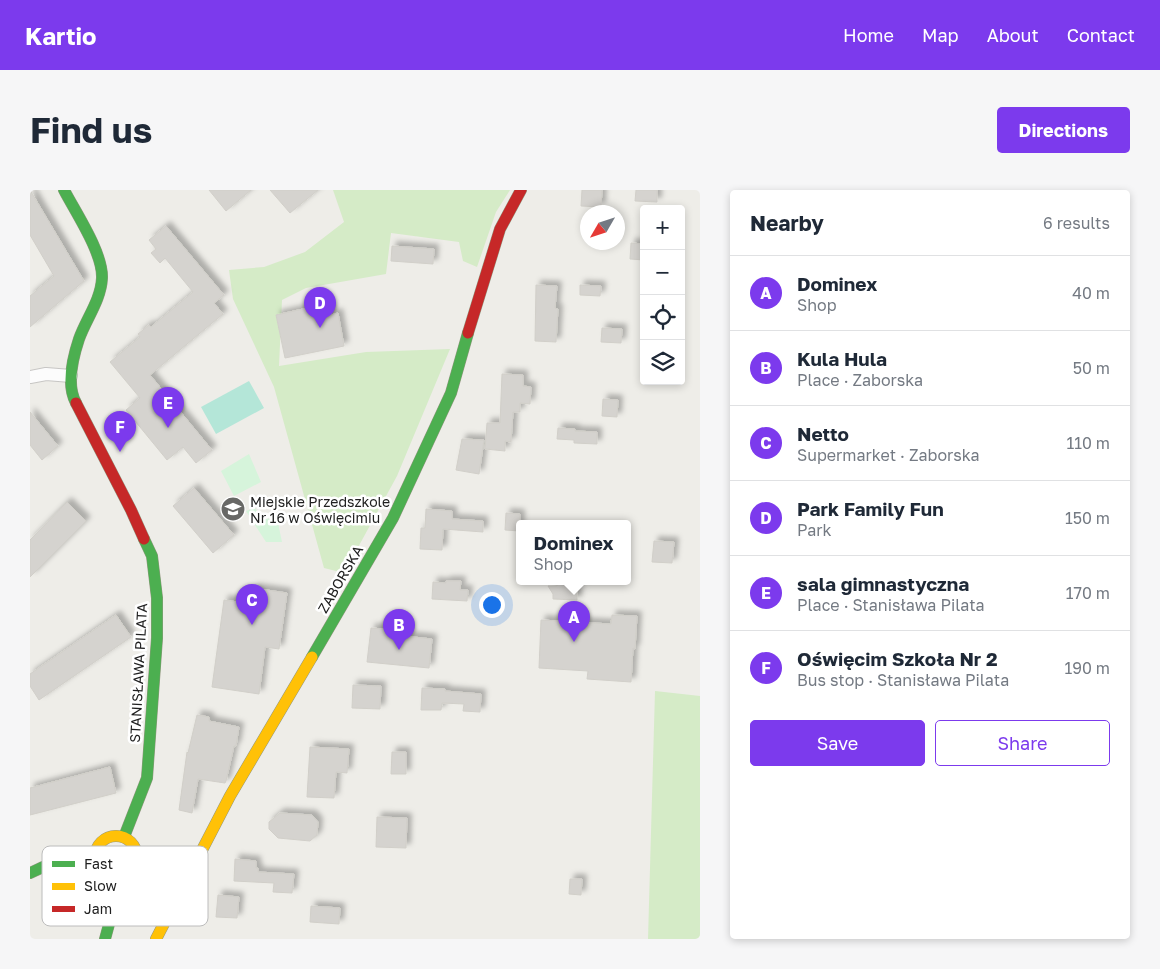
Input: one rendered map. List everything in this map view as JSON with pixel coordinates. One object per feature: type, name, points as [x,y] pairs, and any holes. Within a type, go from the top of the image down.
[{"type":"street","name":"STANISŁAWA PILATA","points":[[64,190],[101,263],[102,278],[100,291],[79,339],[71,376],[73,398],[131,510],[152,556],[157,598],[157,638],[147,778],[138,807],[124,837]]},
{"type":"street","name":"ZABORSKA","points":[[204,846],[230,796],[393,518],[451,393],[464,342],[500,229],[521,190]]},
{"type":"street","points":[[30,377],[46,374],[71,376]]},
{"type":"street","points":[[97,846],[104,840],[117,836],[124,837],[133,846]]},
{"type":"street","points":[[30,873],[42,867]]},
{"type":"street","points":[[105,939],[109,926]]},
{"type":"street","name":"ZABORSKA","points":[[156,939],[163,926]]},
{"type":"green space","points":[[333,190],[510,190],[496,212],[477,267],[463,261],[459,242],[391,233],[386,274],[306,288],[282,300],[279,366],[366,352],[450,349],[397,476],[344,573],[324,568],[274,387],[233,299],[229,270],[264,267],[305,252],[344,222]]},
{"type":"green space","points":[[249,381],[264,408],[216,434],[201,407]]},
{"type":"green space","points":[[249,454],[261,482],[234,496],[221,471]]},
{"type":"green space","points":[[255,508],[262,519],[277,518],[282,542],[266,542],[246,511]]},
{"type":"green space","points":[[655,691],[700,696],[700,939],[648,939]]},
{"type":"building","points":[[30,190],[84,281],[30,327],[30,296],[54,276],[30,235]]},
{"type":"building","points":[[209,190],[251,190],[226,211]]},
{"type":"building","points":[[270,190],[318,190],[290,213]]},
{"type":"building","points":[[582,190],[602,190],[601,205],[581,205]]},
{"type":"building","points":[[636,190],[657,190],[657,202],[635,201]]},
{"type":"building","points":[[166,226],[224,295],[214,303],[223,314],[150,375],[212,450],[196,463],[183,447],[167,460],[126,410],[140,398],[110,362],[140,337],[138,334],[149,325],[151,327],[193,292],[165,258],[160,263],[151,253],[156,249],[149,240]]},
{"type":"building","points":[[631,243],[640,244],[640,260],[630,259]]},
{"type":"building","points":[[392,246],[434,249],[433,264],[391,261]]},
{"type":"building","points":[[536,285],[557,286],[555,308],[558,309],[556,342],[535,341]]},
{"type":"building","points":[[580,285],[601,286],[600,296],[580,295]]},
{"type":"building","points":[[312,307],[313,311],[330,308],[331,315],[338,313],[344,346],[285,358],[276,315]]},
{"type":"building","points":[[602,328],[622,329],[621,343],[601,342]]},
{"type":"building","points":[[502,374],[523,375],[523,386],[531,387],[530,404],[520,403],[520,412],[513,412],[511,442],[505,441],[505,451],[485,449],[487,423],[500,423]]},
{"type":"building","points":[[603,399],[618,400],[617,417],[602,416]]},
{"type":"building","points":[[30,412],[58,446],[42,460],[30,445]]},
{"type":"building","points":[[558,428],[597,432],[597,444],[574,443],[574,440],[557,439]]},
{"type":"building","points":[[462,439],[484,440],[479,474],[456,470]]},
{"type":"building","name":"Miejskie Przedszkole Nr 16 w Oświęcimiu","points":[[194,488],[234,535],[213,553],[173,506]]},
{"type":"building","points":[[67,502],[86,521],[30,577],[30,540]]},
{"type":"building","points":[[426,509],[452,511],[452,519],[483,521],[483,532],[443,529],[442,550],[420,549],[421,528],[425,528]]},
{"type":"building","points":[[506,513],[520,514],[520,520],[516,520],[516,531],[505,530]]},
{"type":"building","points":[[654,541],[674,542],[672,563],[652,562]]},
{"type":"building","points":[[446,581],[461,581],[460,590],[468,590],[467,601],[432,599],[433,582],[446,583]]},
{"type":"building","points":[[577,585],[577,600],[553,599],[553,594],[548,586]]},
{"type":"building","points":[[253,588],[287,593],[279,649],[265,647],[259,694],[212,687],[224,600],[251,604]]},
{"type":"building","points":[[116,615],[131,637],[39,700],[30,686],[30,674]]},
{"type":"building","points":[[612,615],[637,616],[631,682],[587,679],[588,671],[539,668],[541,620],[611,624]]},
{"type":"building","points":[[371,628],[396,630],[395,635],[432,639],[429,668],[367,662]]},
{"type":"building","points":[[353,685],[381,686],[380,709],[352,708]]},
{"type":"building","points":[[422,688],[481,694],[480,712],[463,711],[464,704],[442,703],[441,710],[421,710]]},
{"type":"building","points":[[197,715],[209,717],[209,721],[239,727],[236,746],[234,746],[225,783],[198,779],[192,813],[179,810],[187,752]]},
{"type":"building","points":[[310,747],[349,749],[347,773],[336,772],[334,798],[307,797]]},
{"type":"building","points":[[392,752],[406,752],[406,774],[391,774]]},
{"type":"building","points":[[110,767],[116,793],[30,815],[30,788]]},
{"type":"building","points":[[280,813],[312,815],[318,822],[317,835],[310,841],[278,838],[269,829],[269,822]]},
{"type":"building","points":[[377,817],[407,818],[406,848],[376,847]]},
{"type":"building","points":[[235,859],[256,861],[258,872],[294,874],[292,893],[273,892],[274,883],[234,881]]},
{"type":"building","points":[[570,879],[582,879],[581,895],[569,894]]},
{"type":"building","points":[[218,895],[239,897],[237,918],[216,917]]},
{"type":"building","points":[[311,906],[340,908],[339,924],[310,922]]},
{"type":"traffic: fast","points":[[64,190],[94,245],[102,278],[99,294],[79,339],[73,362],[71,388],[76,403]]},
{"type":"traffic: fast","points":[[312,657],[393,518],[451,393],[468,333]]},
{"type":"traffic: fast","points":[[124,837],[147,778],[157,638],[157,598],[152,556],[144,539]]},
{"type":"traffic: fast","points":[[30,873],[42,867]]},
{"type":"traffic: fast","points":[[105,939],[109,926]]},
{"type":"traffic: slow","points":[[204,846],[230,796],[312,657]]},
{"type":"traffic: slow","points":[[98,846],[108,837],[120,836],[128,839],[134,846]]},
{"type":"traffic: slow","points":[[156,939],[163,926]]},
{"type":"traffic: jam","points":[[468,333],[500,229],[521,190]]},
{"type":"traffic: jam","points":[[76,403],[144,539]]},
{"type":"place","name":"Park Family Fun","points":[[320,328]]},
{"type":"place","name":"sala gimnastyczna","points":[[168,428]]},
{"type":"place","name":"Oświęcim Szkoła Nr 2","points":[[120,452]]},
{"type":"place","name":"Miejskie Przedszkole Nr 16 w Oświęcimiu","points":[[233,509]]},
{"type":"place","name":"Netto","points":[[252,625]]},
{"type":"place","name":"Dominex","points":[[574,642]]},
{"type":"place","name":"Kula Hula","points":[[399,650]]}]
